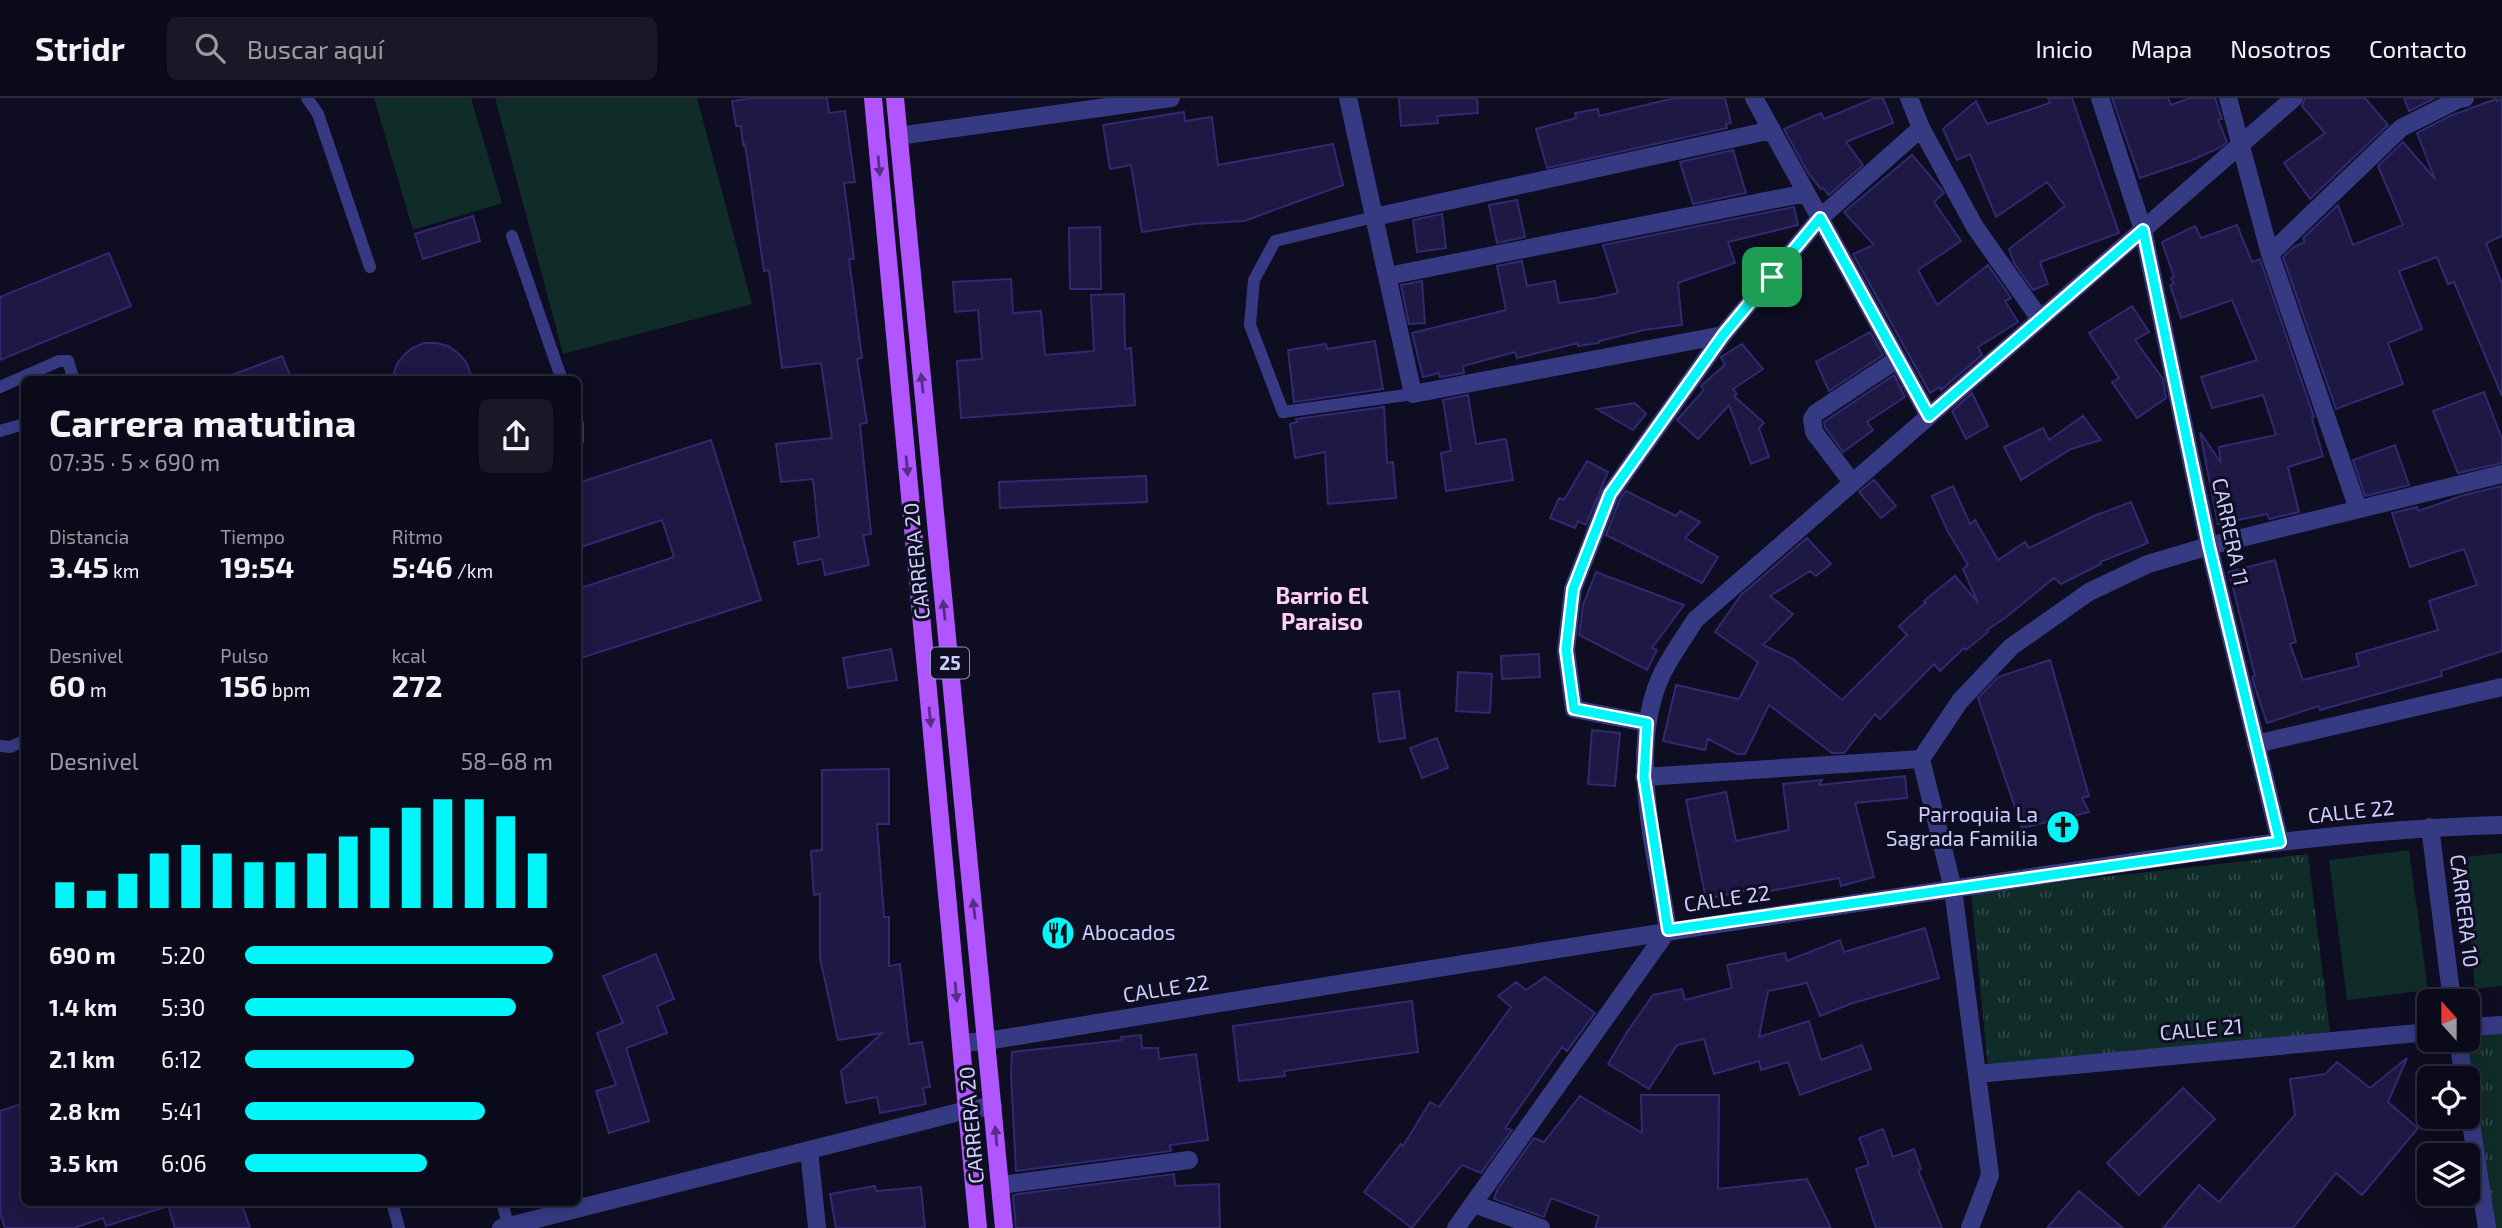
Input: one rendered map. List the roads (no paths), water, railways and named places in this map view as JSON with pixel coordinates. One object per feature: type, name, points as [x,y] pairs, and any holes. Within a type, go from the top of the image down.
[{"type":"main road","name":"CARRERA 20","points":[[873,98],[978,1228]]},
{"type":"main road","name":"CARRERA 20","points":[[895,98],[1004,1228]]},
{"type":"street","points":[[898,136],[1171,98]]},
{"type":"street","points":[[1349,98],[1413,394],[1723,335]]},
{"type":"street","points":[[1754,98],[1929,416]]},
{"type":"street","points":[[1909,98],[1921,128],[1975,227],[2040,319]]},
{"type":"street","name":"CARRERA 11","points":[[2100,98],[2143,230],[2209,546],[2280,842]]},
{"type":"street","points":[[2228,98],[2270,254],[2358,509]]},
{"type":"street","points":[[1457,1228],[1668,930],[1644,777],[1647,723],[1661,676],[1695,621],[2294,98]]},
{"type":"street","points":[[2270,254],[2401,128],[2465,98]]},
{"type":"street","points":[[1647,723],[1574,709],[1566,650],[1573,589],[1610,494],[1723,335],[1820,218],[1921,128]]},
{"type":"street","points":[[1374,217],[1772,130]]},
{"type":"street","points":[[1388,276],[1806,194]]},
{"type":"street","points":[[1852,482],[1814,432],[1812,419],[1816,413],[1896,359]]},
{"type":"street","points":[[1970,1228],[1990,1175],[1953,889],[1921,759],[1960,701],[2011,647],[2089,592],[2148,564],[2209,546],[2502,474]]},
{"type":"street","points":[[2256,744],[2502,687]]},
{"type":"street","points":[[1644,777],[1921,759]]},
{"type":"street","name":"CALLE 22","points":[[961,1043],[987,1041],[1668,930],[2280,842],[2430,827],[2502,825]]},
{"type":"street","name":"CARRERA 10","points":[[2430,827],[2450,989]]},
{"type":"street","points":[[2480,1026],[2502,1025]]},
{"type":"street","name":"CALLE 21","points":[[1977,1074],[2417,1033]]},
{"type":"street","points":[[581,1204],[993,1105]]},
{"type":"street","points":[[2472,1129],[2487,1228]]},
{"type":"street","points":[[809,1150],[817,1228]]},
{"type":"street","points":[[1000,1185],[1189,1160]]},
{"type":"street","points":[[1474,1204],[1542,1228]]},
{"type":"street","points":[[506,1227],[572,1206]]},
{"type":"lane","points":[[307,98],[318,114],[370,267]]},
{"type":"lane","points":[[1374,217],[1275,241],[1254,280],[1250,325],[1283,412],[1413,394]]},
{"type":"lane","points":[[512,236],[561,376]]},
{"type":"lane","points":[[25,376],[59,361],[68,361],[73,376]]},
{"type":"lane","points":[[0,387],[21,378]]},
{"type":"lane","points":[[0,431],[21,425]]},
{"type":"lane","points":[[0,746],[10,747],[21,742]]},
{"type":"lane","points":[[393,1206],[399,1228]]},
{"type":"lane","points":[[503,1206],[506,1227]]},
{"type":"place","name":"Parroquia La Sagrada Familia","points":[[2063,827]]},
{"type":"place","name":"Abocados","points":[[1058,933]]},
{"type":"district","name":"Barrio El Paraiso","points":[[1322,609]]}]
